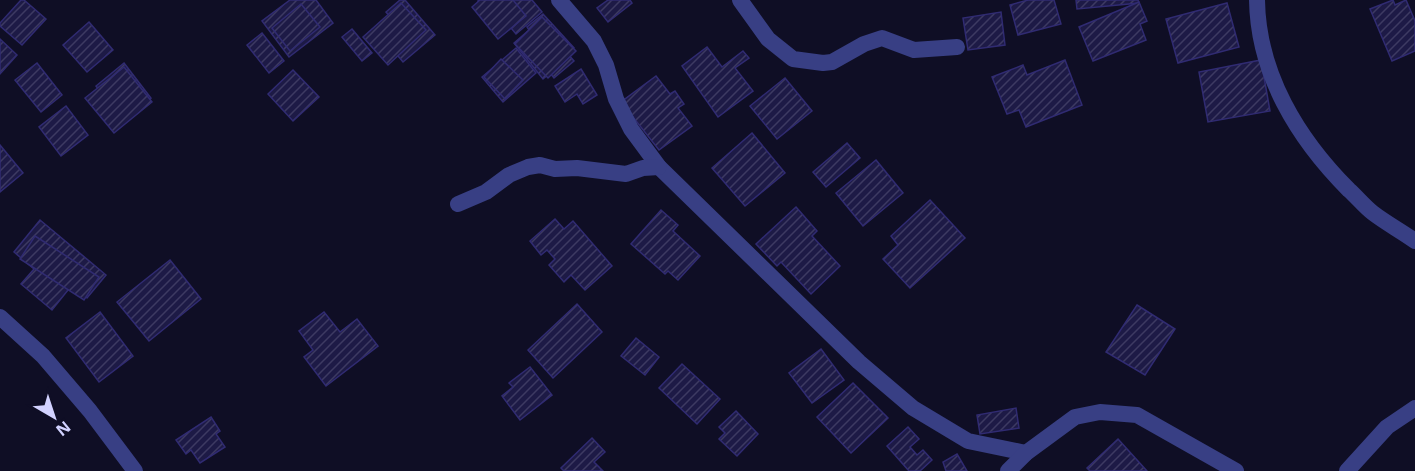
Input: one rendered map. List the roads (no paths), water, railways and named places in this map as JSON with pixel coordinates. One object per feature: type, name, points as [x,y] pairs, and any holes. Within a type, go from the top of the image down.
[{"type":"street","points":[[559,0],[594,41],[606,65],[616,99],[631,129],[658,167],[859,362],[914,408],[969,441],[1026,453]]},
{"type":"street","points":[[740,0],[768,39],[794,58],[823,63],[832,62],[864,44],[882,38],[914,50],[957,47]]},
{"type":"street","points":[[1257,0],[1263,50],[1285,108],[1300,133],[1334,175],[1372,212],[1415,241]]},
{"type":"street","points":[[458,204],[486,192],[509,175],[528,167],[540,165],[555,170],[577,168],[627,174],[643,168],[658,167]]},
{"type":"street","points":[[0,317],[44,356],[90,411],[135,471]]},
{"type":"street","points":[[1347,471],[1387,427],[1415,408]]},
{"type":"street","points":[[1008,471],[1026,453],[1074,417],[1100,412],[1137,416],[1236,471]]}]
